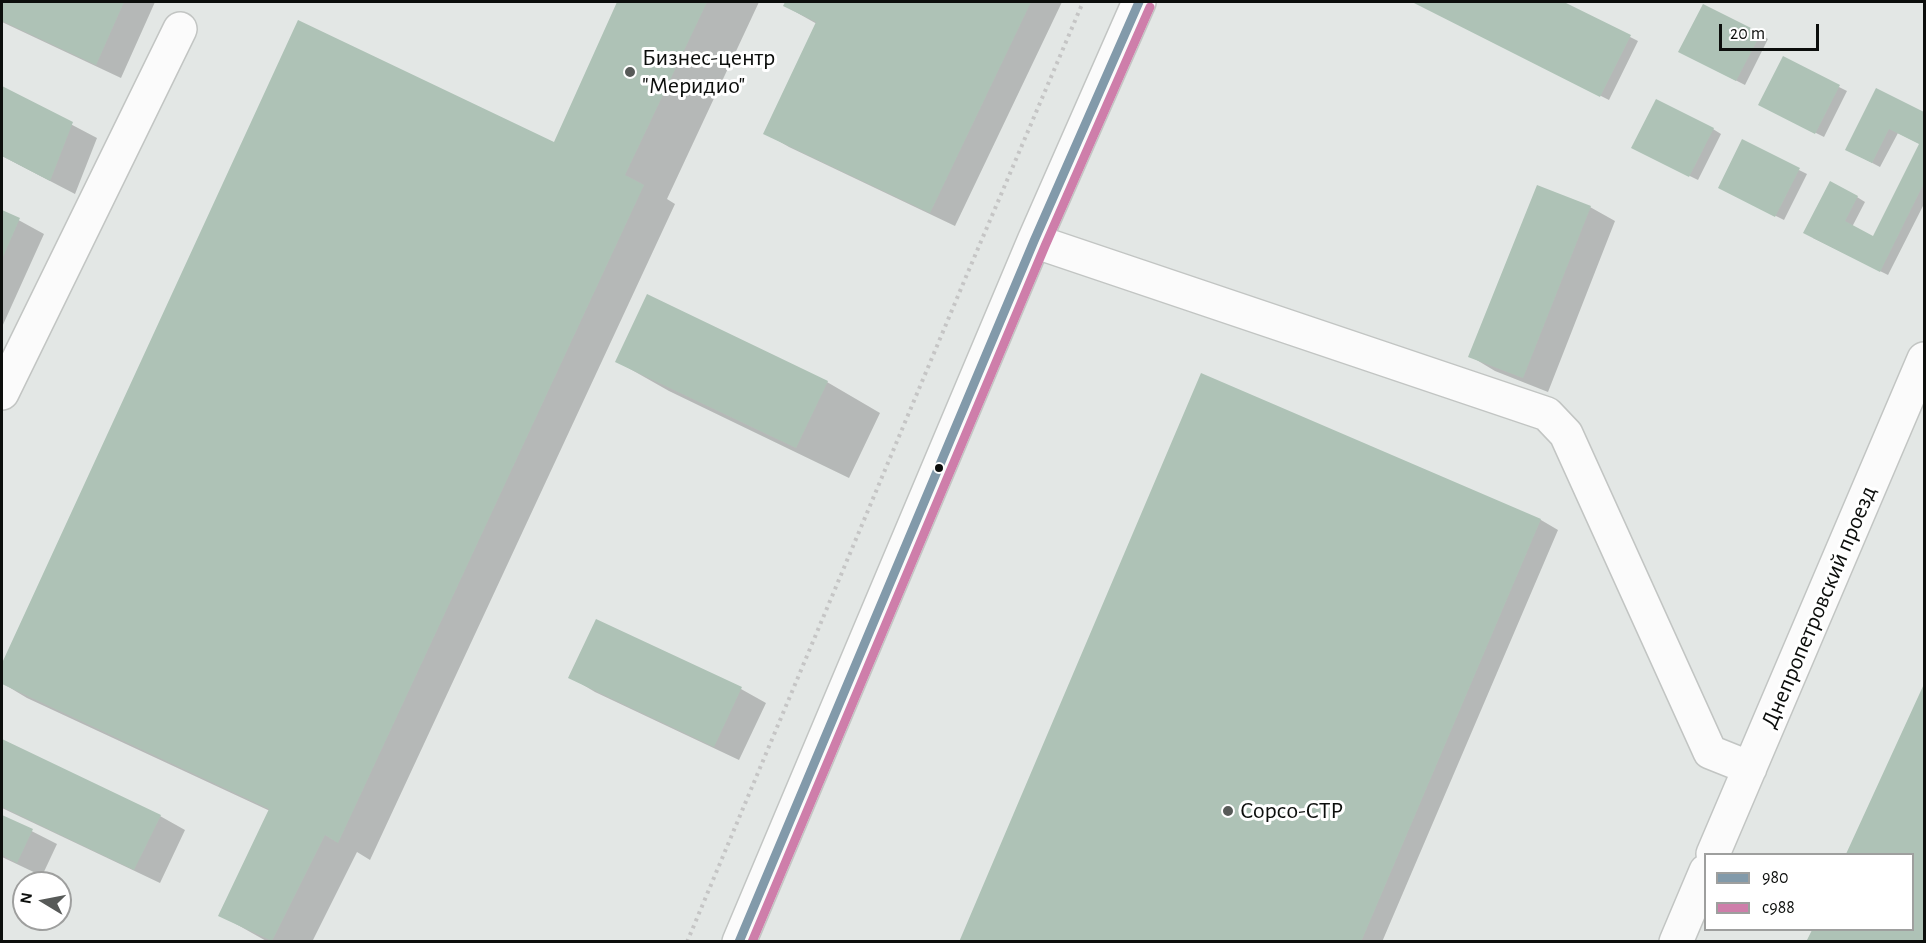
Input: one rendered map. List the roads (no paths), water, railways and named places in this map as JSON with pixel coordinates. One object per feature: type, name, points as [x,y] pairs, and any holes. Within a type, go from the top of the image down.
[{"type":"street","points":[[739,942],[1034,241],[1139,2]]},
{"type":"street","points":[[2,393],[180,29]]},
{"type":"street","points":[[1034,241],[1547,414],[1566,434],[1710,752],[1750,768]]},
{"type":"street","name":"Днепропетровский проезд","points":[[1714,853],[1924,359]]},
{"type":"street","points":[[1676,942],[1704,876]]},
{"type":"place","name":"Бизнес-центр \"Меридио\"","points":[[630,72]]},
{"type":"place","name":"Сорсо-СТР","points":[[1228,811]]}]
